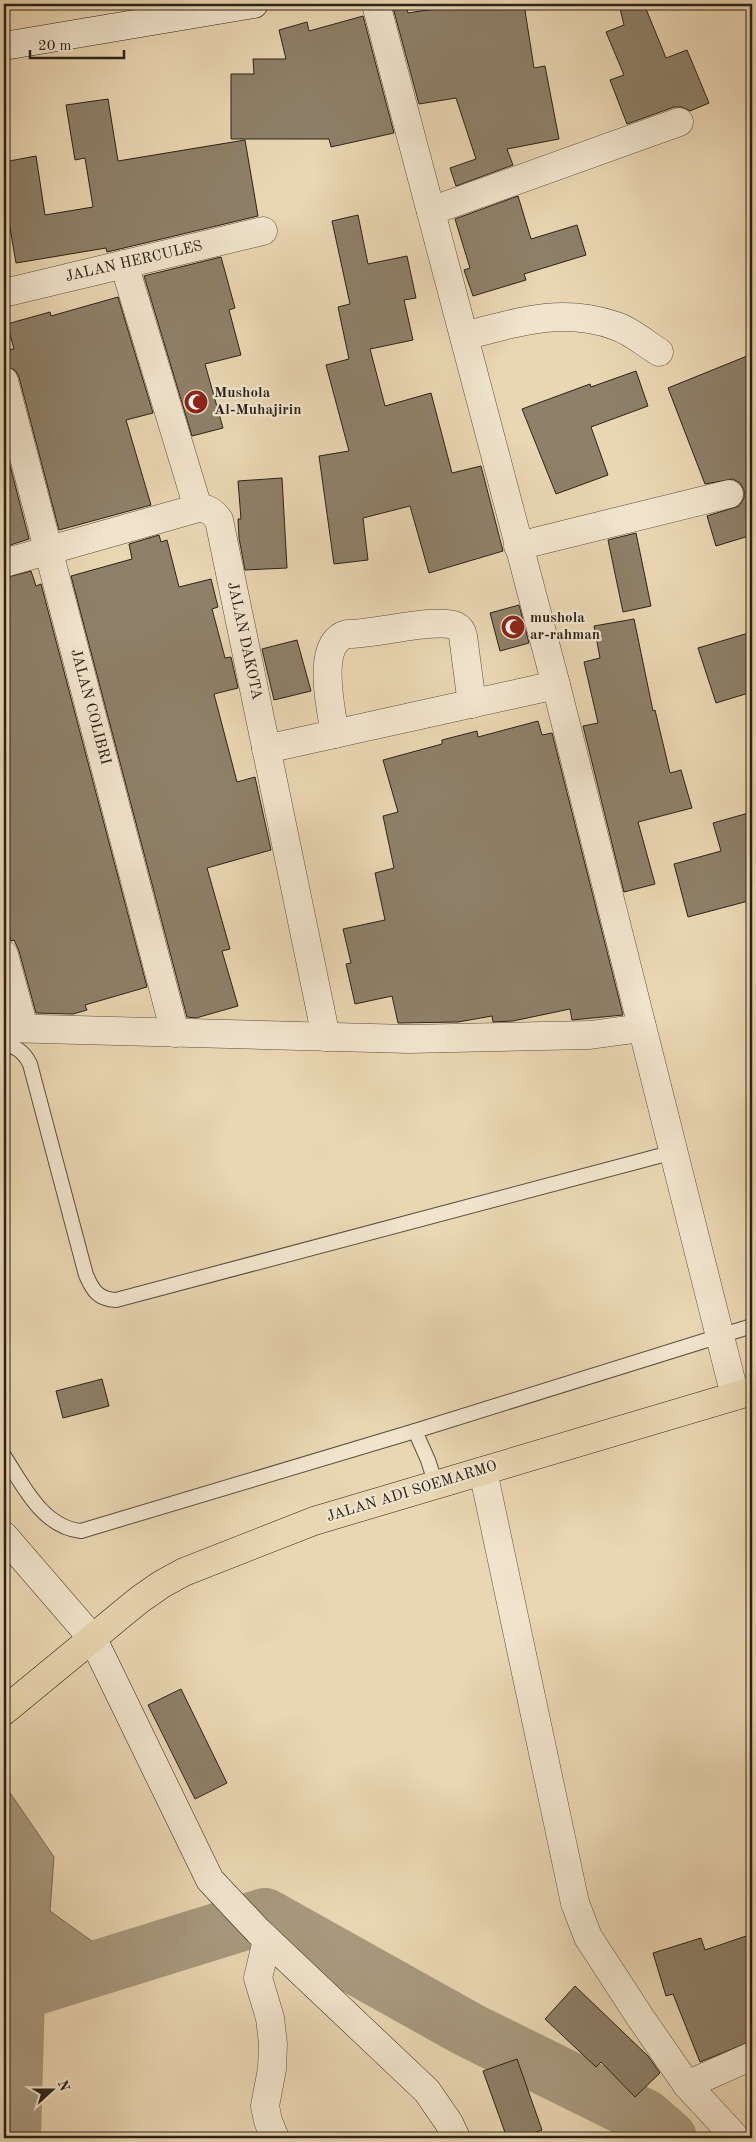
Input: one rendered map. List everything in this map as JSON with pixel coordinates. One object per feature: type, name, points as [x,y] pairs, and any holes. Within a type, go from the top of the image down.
[{"type":"highway","name":"JALAN ADI SOEMARMO","points":[[4,1710],[94,1639],[139,1600],[184,1572],[314,1521],[744,1393]]},
{"type":"street","points":[[4,46],[254,4]]},
{"type":"street","points":[[376,4],[556,685],[721,1335],[744,1393]]},
{"type":"street","points":[[430,211],[678,122]]},
{"type":"street","name":"JALAN HERCULES","points":[[4,293],[263,231]]},
{"type":"street","points":[[4,563],[198,508],[124,264]]},
{"type":"street","points":[[464,336],[533,318],[559,316],[587,318],[618,327],[659,352]]},
{"type":"street","name":"JALAN COLIBRI","points":[[4,381],[175,1033]]},
{"type":"street","points":[[518,546],[729,494]]},
{"type":"street","name":"JALAN DAKOTA","points":[[198,508],[206,508],[218,520],[326,1037]]},
{"type":"street","points":[[334,734],[329,691],[328,656],[335,640],[347,634],[439,624],[456,626],[463,636],[472,704]]},
{"type":"street","points":[[266,749],[556,685]]},
{"type":"street","points":[[4,955],[10,1033],[175,1033],[408,1039],[590,1035],[642,1028]]},
{"type":"street","points":[[483,1471],[575,1903],[588,1937],[602,1961],[687,2085],[736,2138]]},
{"type":"street","points":[[4,1536],[94,1639],[210,1880],[262,1936],[427,2091],[449,2123],[456,2138]]},
{"type":"street","points":[[262,1936],[258,1978],[270,2018],[273,2044],[272,2069],[265,2106],[274,2138]]},
{"type":"street","points":[[687,2085],[752,2056]]},
{"type":"lane","points":[[10,1033],[15,1047],[25,1054],[30,1064],[86,1275],[94,1291],[101,1298],[109,1300],[116,1300],[674,1152]]},
{"type":"lane","points":[[4,1456],[37,1505],[49,1518],[60,1525],[81,1531],[416,1431],[752,1326]]},
{"type":"lane","points":[[416,1431],[436,1485]]},
{"type":"shaded area","points":[[4,1784],[54,1857],[50,1911],[121,1962],[122,1974],[4,1996]]},
{"type":"building","points":[[392,4],[406,4],[408,13],[467,4],[524,4],[534,68],[545,66],[559,139],[507,149],[513,165],[456,186],[450,168],[476,159],[456,98],[419,104]]},
{"type":"building","points":[[619,4],[644,4],[666,58],[687,50],[709,103],[690,111],[682,107],[674,107],[627,124],[610,80],[624,75],[606,32],[624,25]]},
{"type":"building","points":[[363,16],[394,133],[331,147],[329,139],[231,139],[231,74],[254,74],[253,59],[286,59],[279,30],[307,22],[309,31]]},
{"type":"building","points":[[108,99],[118,161],[245,140],[258,216],[107,252],[106,248],[16,263],[8,216],[4,216],[4,162],[36,156],[45,215],[93,207],[85,158],[75,160],[66,105]]},
{"type":"building","points":[[518,196],[531,239],[577,225],[586,255],[524,274],[526,280],[473,296],[464,270],[470,268],[455,219]]},
{"type":"building","points":[[358,215],[368,264],[407,256],[416,298],[404,300],[413,340],[370,349],[385,406],[431,393],[452,473],[481,466],[503,551],[429,573],[410,506],[363,518],[368,560],[334,564],[319,456],[349,451],[326,365],[349,359],[338,307],[350,304],[332,221]]},
{"type":"building","points":[[221,257],[235,308],[229,310],[241,355],[205,364],[223,428],[192,436],[144,276]]},
{"type":"building","points":[[118,297],[153,413],[126,420],[151,505],[59,530],[19,377],[15,370],[4,366],[4,350],[14,349],[7,324],[50,312],[51,316]]},
{"type":"building","points":[[752,354],[752,535],[716,546],[707,516],[739,506],[744,498],[744,490],[740,483],[733,479],[705,484],[668,388]]},
{"type":"building","points":[[636,371],[648,406],[591,427],[608,475],[556,494],[522,409],[590,384],[591,387]]},
{"type":"building","points":[[4,442],[29,539],[4,547]]},
{"type":"building","points":[[282,478],[287,568],[245,570],[239,538],[238,519],[241,519],[238,481]]},
{"type":"building","points":[[636,533],[651,606],[623,612],[608,540]]},
{"type":"building","points":[[159,535],[161,542],[167,540],[179,587],[211,579],[218,607],[212,609],[225,658],[231,657],[238,688],[214,694],[237,782],[255,777],[271,850],[207,868],[230,949],[222,951],[238,1006],[196,1018],[187,1017],[71,576],[132,559],[129,544]]},
{"type":"building","points":[[31,571],[36,586],[41,584],[147,987],[85,1005],[87,1010],[73,1014],[36,1013],[19,951],[14,940],[11,941],[4,917],[4,578]]},
{"type":"building","name":"mushola ar-rahman","points":[[519,605],[529,643],[500,651],[490,613]]},
{"type":"building","points":[[634,619],[653,711],[655,710],[670,773],[681,770],[692,808],[638,822],[655,884],[624,892],[583,726],[598,723],[584,662],[600,658],[594,626]]},
{"type":"building","points":[[752,632],[752,692],[716,703],[698,648]]},
{"type":"building","points":[[297,640],[311,691],[274,700],[262,649]]},
{"type":"building","points":[[538,721],[542,735],[552,733],[623,1015],[572,1020],[570,1009],[513,1021],[493,1022],[492,1016],[458,1022],[398,1023],[392,996],[355,1004],[346,964],[351,963],[343,929],[385,920],[375,873],[394,868],[383,816],[398,812],[383,760],[442,744],[442,740],[477,731],[478,737]]},
{"type":"building","points":[[752,812],[752,900],[688,917],[674,864],[721,851],[713,823]]},
{"type":"building","points":[[102,1379],[109,1406],[63,1418],[56,1391]]},
{"type":"building","points":[[181,1689],[227,1783],[195,1799],[148,1705]]},
{"type":"building","points":[[752,1934],[752,2041],[700,2062],[673,1994],[666,1996],[653,1953],[701,1938],[705,1950]]},
{"type":"building","points":[[575,1986],[648,2056],[660,2073],[635,2097],[601,2062],[596,2067],[545,2019]]},
{"type":"building","points":[[517,2059],[542,2130],[519,2138],[507,2138],[483,2071]]},
{"type":"waterway","points":[[17,1993],[265,1916],[469,2030],[645,2117],[669,2138]]},
{"type":"waterway","points":[[4,1961],[17,1993],[13,2138]]},
{"type":"place","name":"Mushola Al-Muhajirin","points":[[196,402]]},
{"type":"place","name":"mushola ar-rahman","points":[[513,627]]}]
